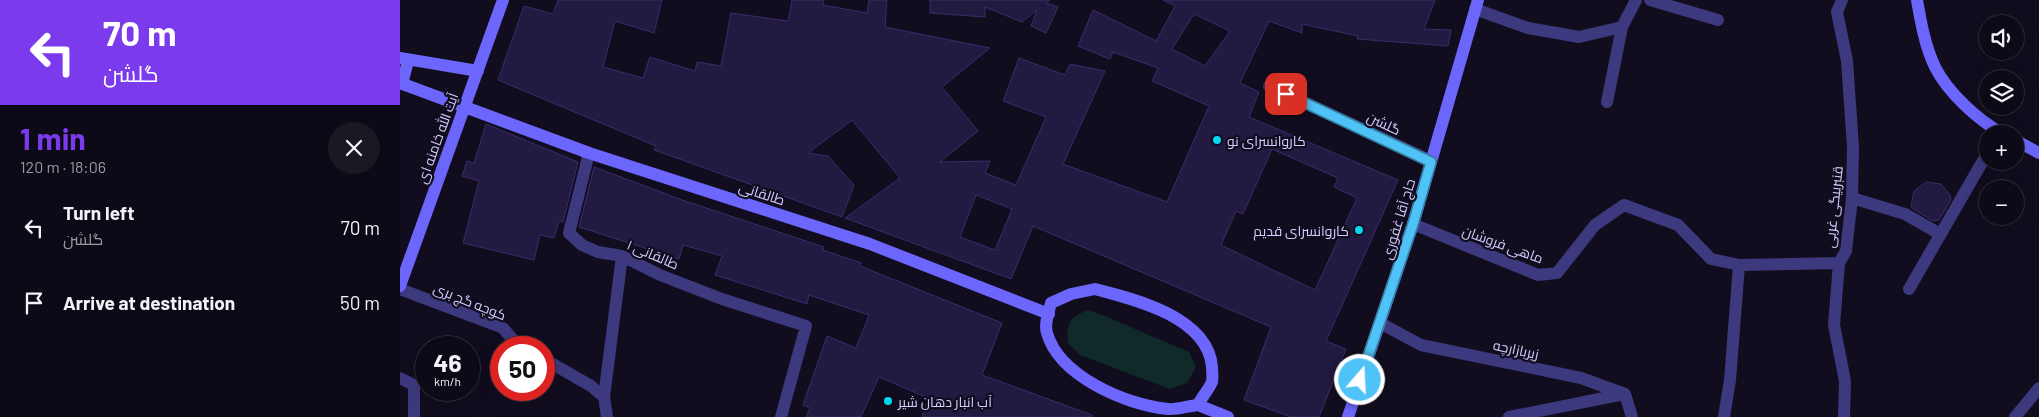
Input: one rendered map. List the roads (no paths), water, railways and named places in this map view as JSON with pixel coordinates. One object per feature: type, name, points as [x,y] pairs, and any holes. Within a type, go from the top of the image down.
[{"type":"main road","name":"آیت الله خامنه ای","points":[[400,288],[504,0]]},
{"type":"main road","points":[[1918,0],[1923,34],[1935,68],[1950,88],[1974,113],[1990,125]]},
{"type":"main road","name":"حاج آقا غفوری","points":[[1348,417],[1413,224],[1477,5]]},
{"type":"main road","points":[[401,84],[404,60],[478,71]]},
{"type":"main road","name":"طالقانی","points":[[401,84],[589,153],[870,244],[1049,314]]},
{"type":"main road","points":[[2024,145],[2039,153]]},
{"type":"main road","points":[[1198,404],[1212,380],[1211,360],[1205,342],[1185,324],[1156,308],[1095,289],[1071,294],[1051,302],[1046,332],[1058,356],[1076,373],[1120,396],[1146,405],[1169,409],[1198,404],[1228,417]]},
{"type":"street","points":[[1607,102],[1622,26],[1636,0]]},
{"type":"street","points":[[1650,0],[1718,20]]},
{"type":"street","name":"قنبربیگی غربی","points":[[1842,0],[1837,12],[1847,61],[1853,147],[1852,198],[1846,251],[1839,263],[1834,325],[1845,381],[1844,417]]},
{"type":"street","points":[[1477,5],[1528,28],[1579,37],[1622,26]]},
{"type":"street","name":"گلشن","points":[[1269,86],[1431,162]]},
{"type":"street","name":"طالقانی ۱","points":[[589,153],[569,233],[582,245],[598,252],[622,256],[660,274],[722,299],[806,326],[781,417]]},
{"type":"street","points":[[1909,289],[1979,167]]},
{"type":"street","points":[[1852,198],[1905,214],[1940,234]]},
{"type":"street","name":"ماهی فروشان","points":[[1413,224],[1538,274],[1557,273],[1595,225],[1624,205],[1678,225],[1711,259],[1739,265],[1839,263]]},
{"type":"street","points":[[607,417],[604,397],[622,256]]},
{"type":"street","points":[[1724,417],[1732,361],[1739,265]]},
{"type":"street","name":"کوچه گچ بری","points":[[400,288],[503,328],[510,336]]},
{"type":"street","name":"زیربازارچه","points":[[1380,323],[1421,345],[1581,378],[1625,394]]},
{"type":"street","points":[[555,365],[591,386],[604,397]]},
{"type":"street","points":[[400,378],[414,385],[414,417]]},
{"type":"street","points":[[2015,417],[2039,388]]},
{"type":"street","points":[[1509,417],[1625,394],[1632,417]]},
{"type":"place","name":"کاروانسرای نو","points":[[1217,140]]},
{"type":"place","name":"کاروانسرای قدیم","points":[[1359,230]]},
{"type":"place","name":"آب انبار دهان شیر","points":[[888,401]]}]
